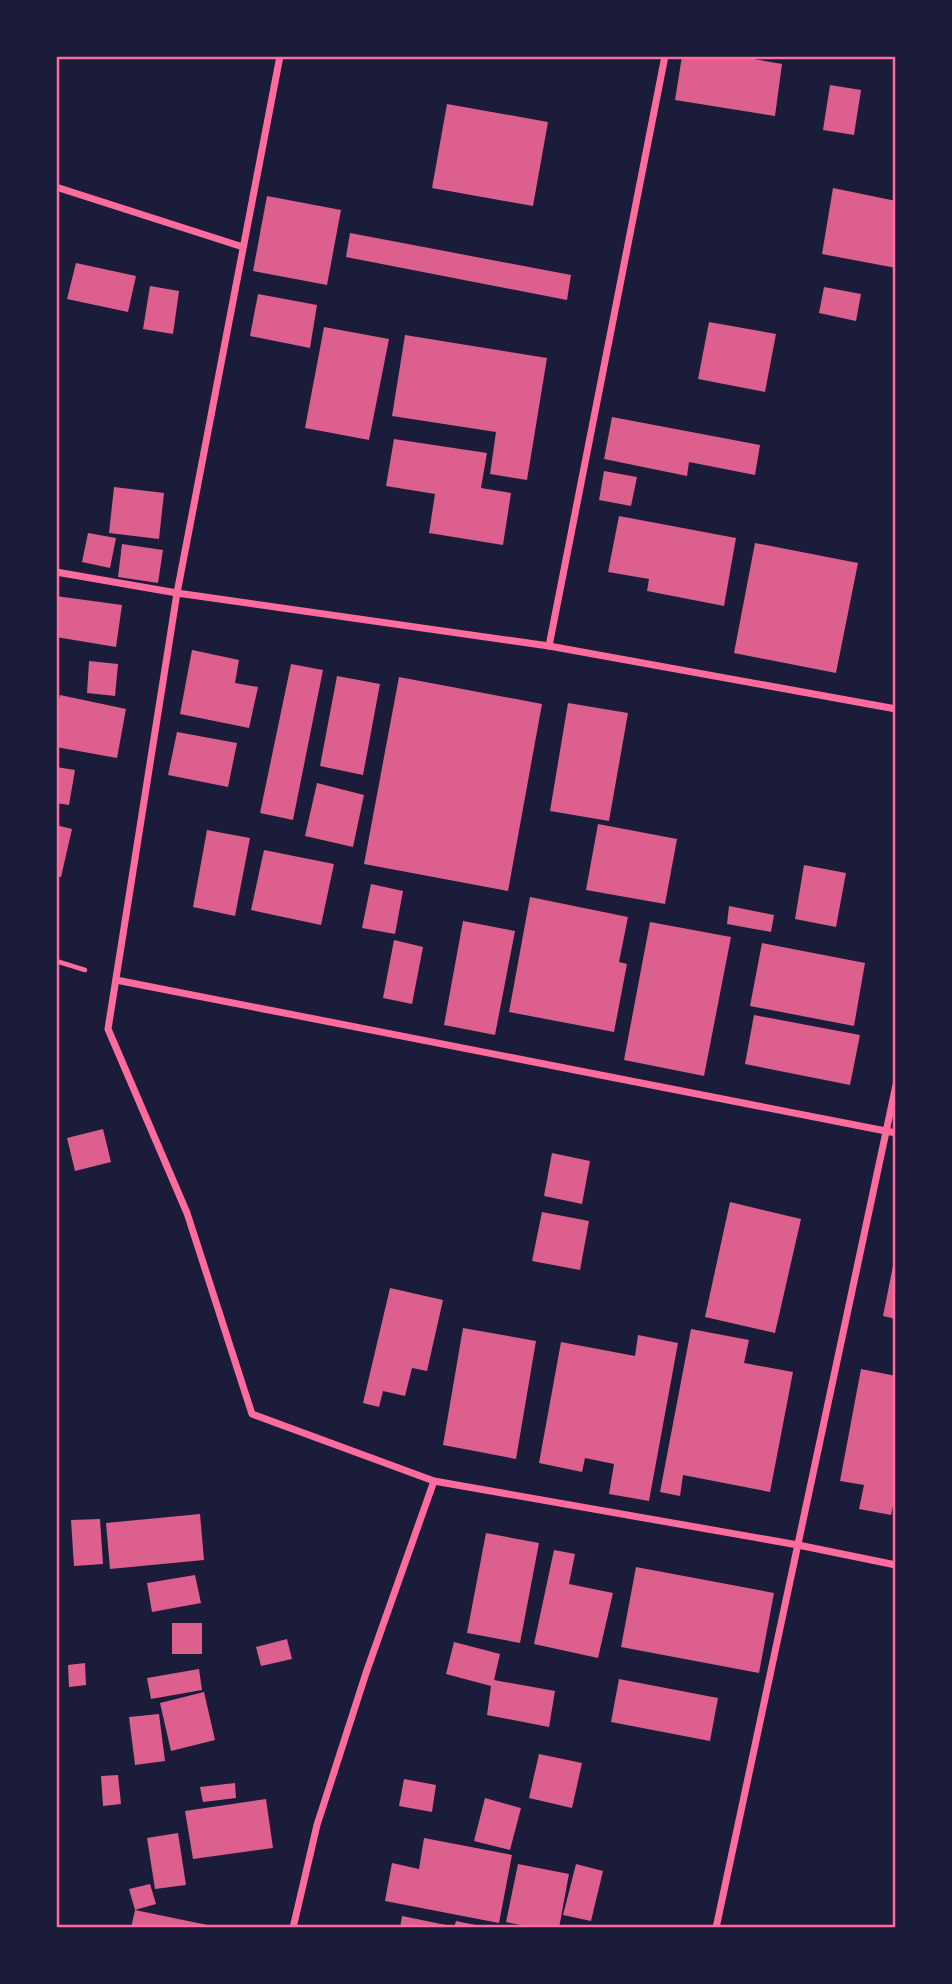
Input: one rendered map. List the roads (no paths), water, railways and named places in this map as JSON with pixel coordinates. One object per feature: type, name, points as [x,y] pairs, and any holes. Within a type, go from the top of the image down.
[{"type":"street","points":[[280,56],[177,593],[108,1029],[187,1213],[252,1413],[434,1481],[798,1545],[896,1565]]},
{"type":"street","points":[[549,646],[665,56]]},
{"type":"street","points":[[56,187],[243,247]]},
{"type":"street","points":[[56,572],[177,593],[549,646],[896,709]]},
{"type":"street","points":[[116,980],[896,1133]]},
{"type":"street","points":[[716,1928],[896,1085]]},
{"type":"street","points":[[293,1928],[317,1825],[366,1673],[434,1481]]}]
